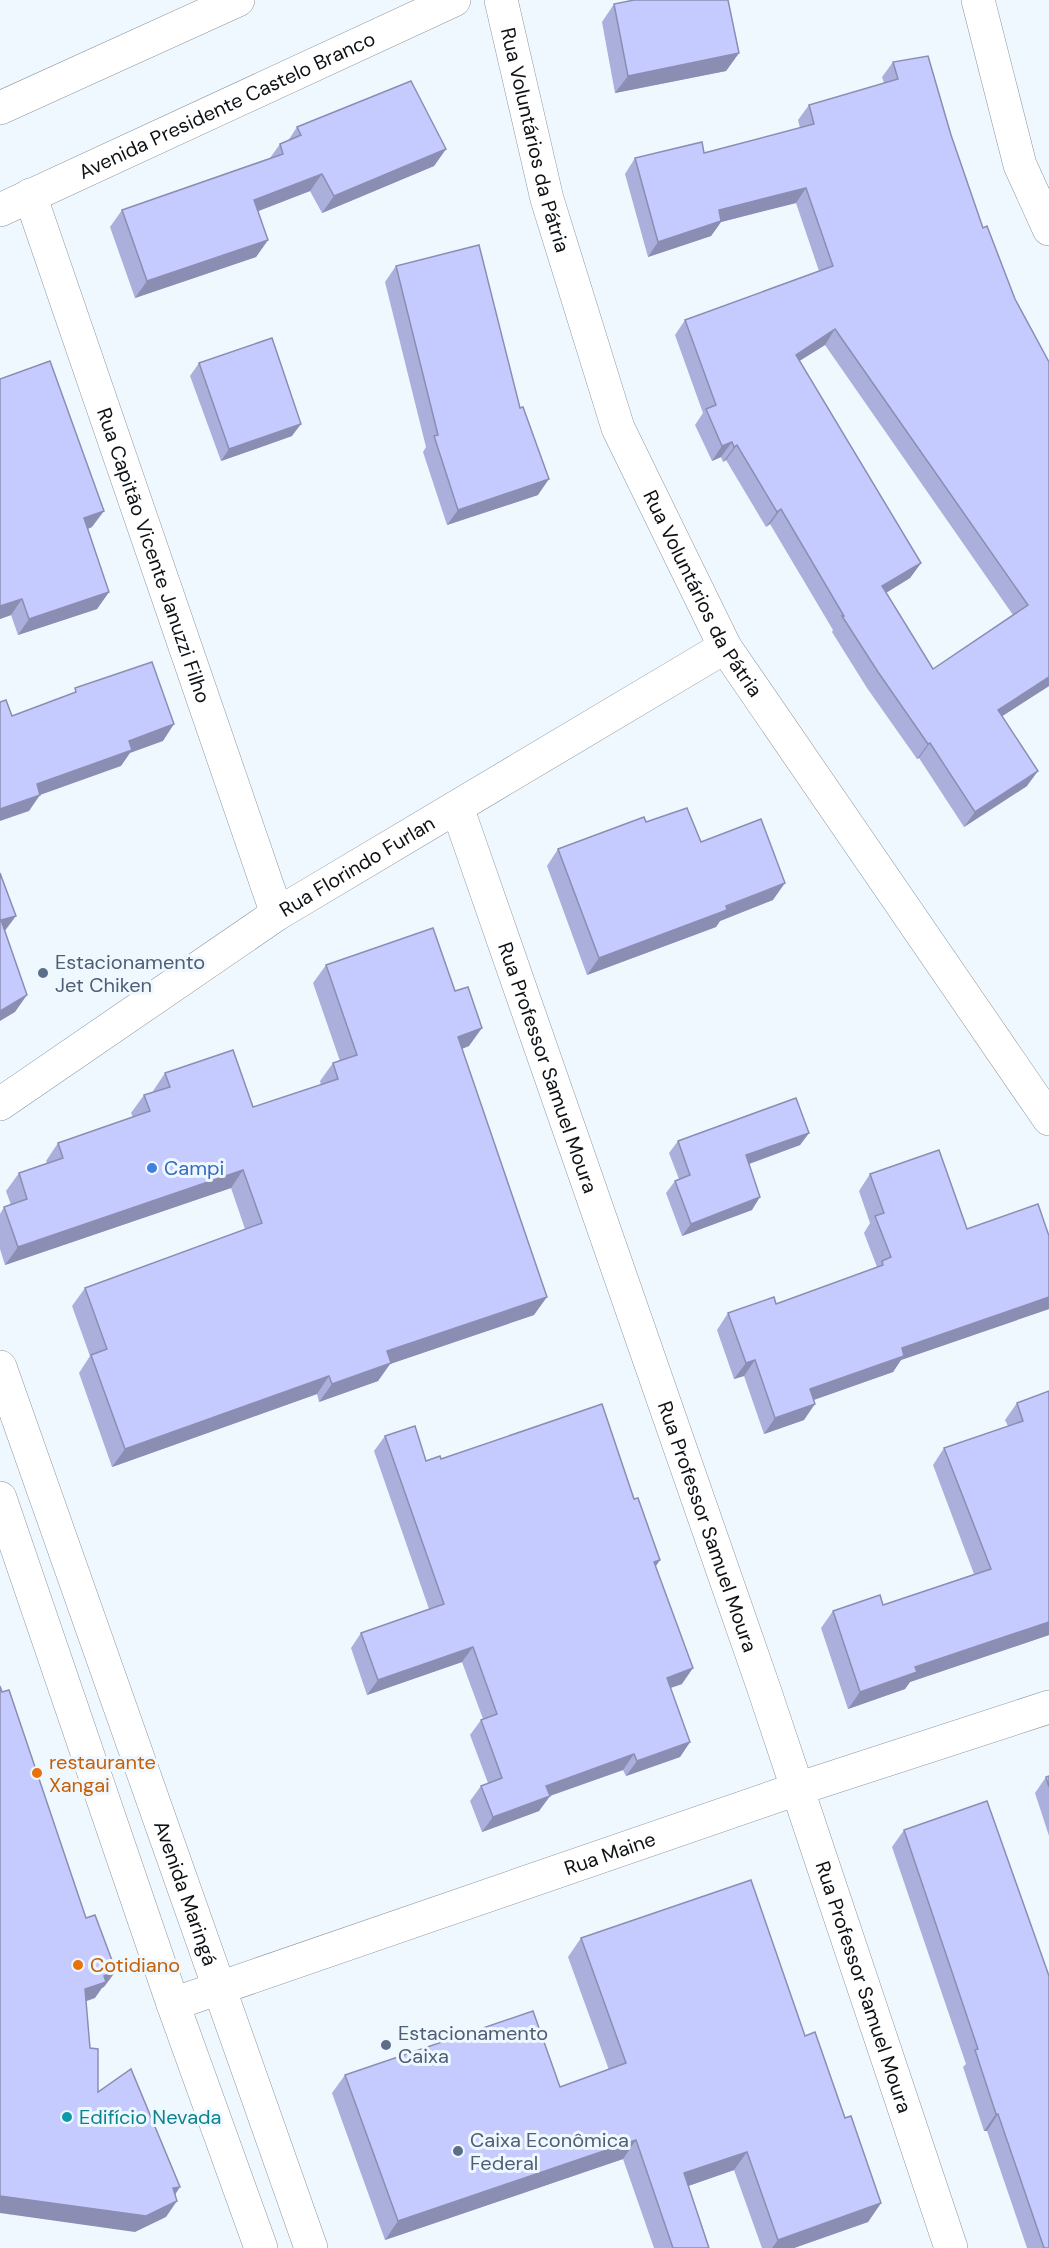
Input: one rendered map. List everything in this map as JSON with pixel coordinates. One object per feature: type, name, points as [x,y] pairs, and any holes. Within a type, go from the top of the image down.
[{"type":"street","points":[[0,108],[238,0]]},
{"type":"street","name":"Avenida Presidente Castelo Branco","points":[[0,210],[454,0]]},
{"type":"street","name":"Rua Voluntários da Pátria","points":[[501,0],[547,199],[618,428],[725,647],[1049,1119]]},
{"type":"street","points":[[978,0],[1020,165],[1049,230]]},
{"type":"street","name":"Rua Capitão Vicente Januzzi Filho","points":[[30,195],[277,914]]},
{"type":"street","name":"Rua Florindo Furlan","points":[[0,1104],[277,914],[725,647]]},
{"type":"street","name":"Rua Professor Samuel Moura","points":[[457,807],[763,1686],[951,2248]]},
{"type":"street","name":"Avenida Maringá","points":[[0,1367],[311,2248]]},
{"type":"street","points":[[0,1498],[173,2004],[261,2248]]},
{"type":"street","name":"Rua Maine","points":[[173,2004],[797,1789],[1049,1707]]},
{"type":"building","points":[[634,0],[728,0],[739,53],[628,76],[614,4]]},
{"type":"building","points":[[928,56],[951,135],[983,228],[987,226],[1015,299],[1049,362],[1049,677],[998,710],[1038,771],[975,812],[930,743],[928,744],[878,672],[842,616],[844,616],[781,509],[777,512],[737,445],[734,447],[732,442],[722,446],[706,409],[716,405],[685,320],[833,266],[806,188],[719,210],[721,221],[658,242],[635,158],[702,142],[704,153],[814,124],[809,105],[898,79],[893,62]],"holes":[[[835,329],[1028,605],[933,669],[882,586],[921,563],[796,355]]]},
{"type":"building","points":[[411,81],[446,149],[334,196],[322,174],[254,200],[268,240],[147,281],[122,210],[283,154],[280,144],[301,135],[297,127]]},
{"type":"building","points":[[479,245],[520,408],[523,407],[549,479],[458,510],[434,436],[438,435],[396,266]]},
{"type":"building","points":[[272,338],[301,424],[229,449],[199,363]]},
{"type":"building","points":[[50,361],[104,511],[84,518],[109,592],[29,619],[22,599],[0,606],[0,379]]},
{"type":"building","points":[[152,662],[174,724],[129,741],[132,750],[37,784],[40,795],[0,809],[0,702],[6,700],[12,716],[76,692],[75,688]]},
{"type":"building","points":[[687,808],[701,842],[761,819],[785,883],[726,906],[727,910],[599,958],[558,849],[644,817],[646,822]]},
{"type":"building","points":[[0,873],[16,916],[1,920],[27,995],[0,1011]]},
{"type":"building","points":[[433,928],[455,991],[468,987],[482,1028],[458,1037],[547,1297],[387,1351],[391,1363],[332,1384],[329,1376],[125,1449],[91,1355],[107,1349],[85,1288],[262,1223],[243,1170],[18,1247],[4,1207],[27,1199],[19,1173],[63,1158],[58,1143],[150,1111],[144,1095],[170,1087],[165,1073],[233,1050],[253,1107],[338,1079],[333,1063],[357,1055],[326,965]]},
{"type":"building","points":[[796,1098],[809,1133],[746,1155],[760,1197],[691,1224],[675,1181],[690,1175],[678,1141]]},
{"type":"building","points":[[939,1150],[967,1229],[1038,1204],[1049,1236],[1049,1297],[902,1348],[904,1356],[810,1389],[815,1404],[775,1418],[755,1360],[746,1363],[728,1313],[774,1297],[776,1304],[883,1265],[882,1261],[891,1257],[875,1216],[884,1213],[870,1174]]},
{"type":"building","points":[[1049,1391],[1049,1622],[915,1667],[917,1672],[860,1692],[833,1611],[880,1595],[883,1605],[991,1569],[944,1448],[1023,1421],[1017,1403]]},
{"type":"building","points":[[602,1404],[634,1499],[638,1498],[660,1560],[654,1562],[693,1668],[667,1678],[690,1742],[637,1761],[634,1754],[546,1786],[550,1796],[493,1817],[481,1786],[502,1778],[481,1720],[497,1714],[473,1647],[378,1680],[361,1633],[444,1604],[385,1436],[415,1426],[426,1461],[440,1456],[441,1459]]},
{"type":"building","points":[[0,1686],[2,1692],[9,1690],[86,1918],[95,1915],[116,1971],[104,1976],[106,1982],[85,1989],[90,2048],[98,2049],[98,2092],[131,2069],[180,2187],[173,2188],[177,2201],[146,2216],[0,2196]]},
{"type":"building","points":[[987,1801],[1049,1976],[1049,2248],[1044,2248],[998,2114],[996,2114],[975,2050],[978,2049],[904,1830]]},
{"type":"building","points":[[751,1880],[805,2036],[815,2032],[845,2118],[851,2116],[881,2203],[778,2240],[747,2152],[684,2173],[709,2248],[673,2248],[636,2140],[398,2221],[345,2075],[533,2011],[560,2087],[626,2063],[581,1938]]},
{"type":"place","name":"Estacionamento Jet Chiken","points":[[43,973]]},
{"type":"place","name":"Campi","points":[[152,1168]]},
{"type":"place","name":"restaurante Xangai","points":[[37,1773]]},
{"type":"place","name":"Cotidiano","points":[[78,1965]]},
{"type":"place","name":"Estacionamento Caixa","points":[[386,2045]]},
{"type":"place","name":"Edifício Nevada","points":[[67,2117]]},
{"type":"place","name":"Caixa Econômica Federal","points":[[458,2151]]}]
